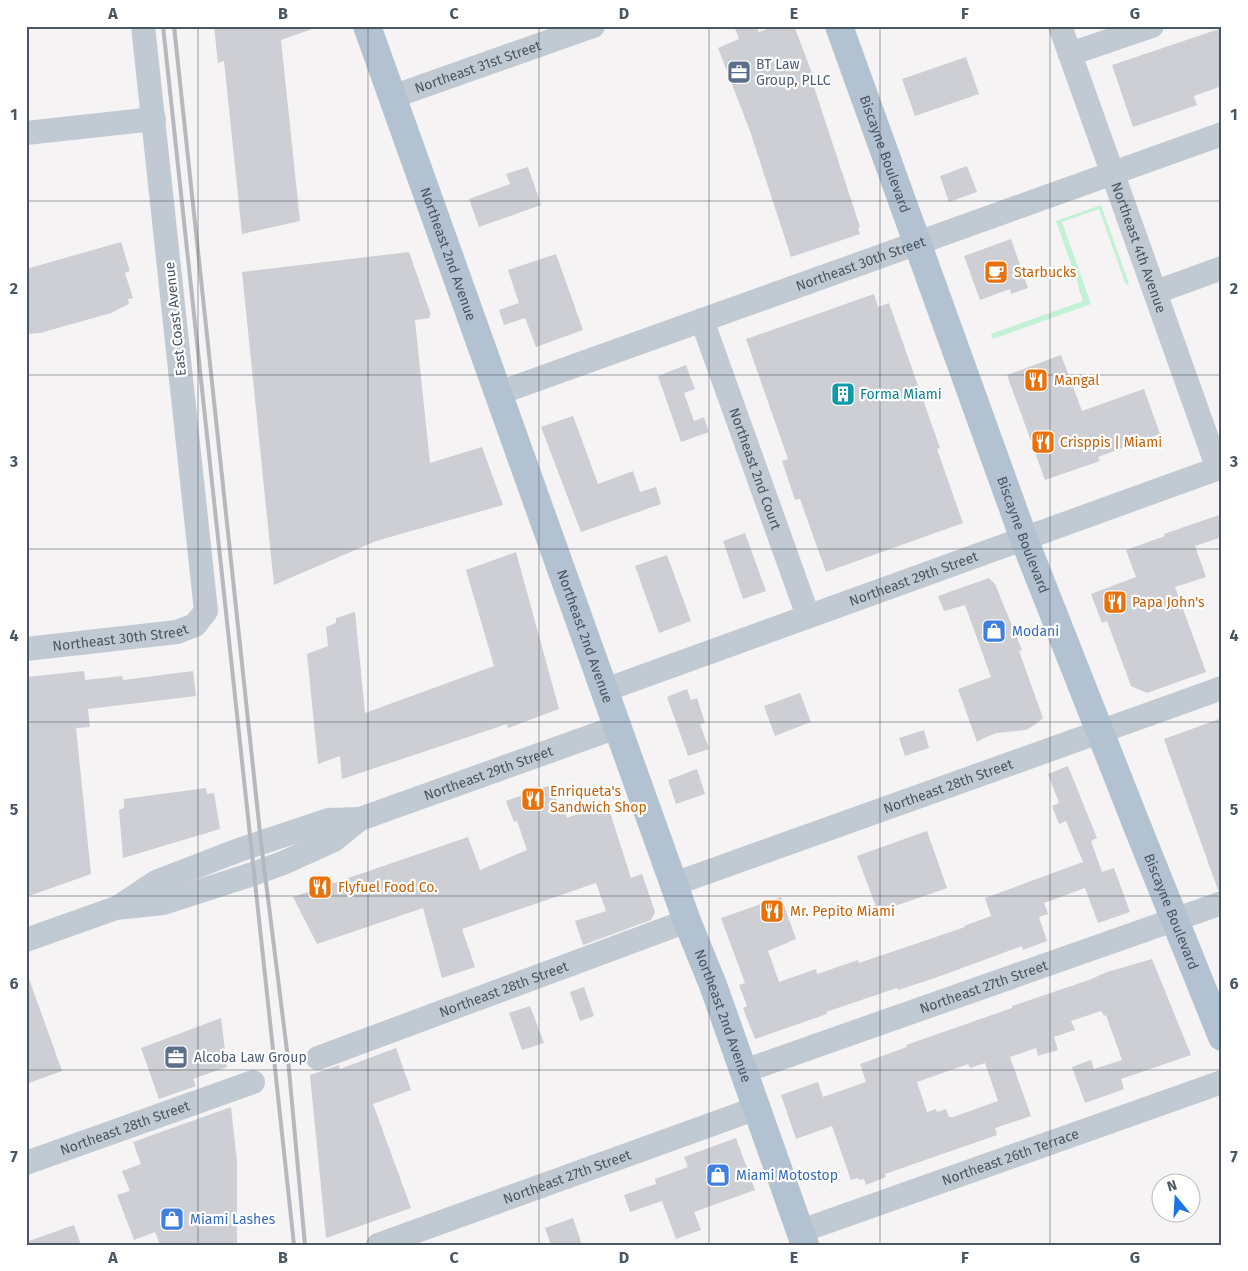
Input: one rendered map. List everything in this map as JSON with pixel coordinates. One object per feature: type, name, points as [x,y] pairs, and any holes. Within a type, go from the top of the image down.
[{"type":"main road","name":"Northeast 2nd Avenue","points":[[368,26],[687,921],[713,985],[803,1238]]},
{"type":"main road","name":"Biscayne Boulevard","points":[[839,26],[1024,539],[1128,805],[1222,1037]]},
{"type":"street","name":"East Coast Avenue","points":[[144,26],[206,611]]},
{"type":"street","name":"Northeast 31st Street","points":[[392,97],[593,26]]},
{"type":"street","name":"Northeast 4th Avenue","points":[[1060,26],[1220,468]]},
{"type":"street","points":[[1070,54],[1152,26]]},
{"type":"street","points":[[26,133],[154,119]]},
{"type":"street","name":"Northeast 30th Street","points":[[499,393],[1222,134]]},
{"type":"street","points":[[1156,292],[1222,268]]},
{"type":"street","name":"Northeast 2nd Court","points":[[702,320],[808,616]]},
{"type":"street","name":"Northeast 29th Street","points":[[605,690],[1220,468]]},
{"type":"street","name":"Northeast 30th Street","points":[[26,649],[177,632],[195,625],[206,611]]},
{"type":"street","name":"Northeast 28th Street","points":[[674,884],[1222,688]]},
{"type":"street","name":"Northeast 29th Street","points":[[26,940],[116,908],[156,882],[239,850],[329,820],[360,819],[618,727]]},
{"type":"street","name":"Northeast 27th Street","points":[[744,1071],[1222,903]]},
{"type":"street","name":"Northeast 28th Street","points":[[318,1058],[687,921]]},
{"type":"street","name":"Northeast 28th Street","points":[[26,1163],[253,1082]]},
{"type":"street","name":"Northeast 26th Terrace","points":[[803,1238],[1222,1082]]},
{"type":"street","name":"Northeast 27th Street","points":[[378,1245],[757,1108]]},
{"type":"green space","points":[[1101,205],[1129,284],[1126,285],[1099,209],[1062,222],[1091,304],[993,339],[991,334],[1083,301],[1056,221]]},
{"type":"building","points":[[214,26],[315,26],[315,28],[281,40],[300,221],[242,234],[224,61],[218,63]]},
{"type":"building","points":[[734,26],[756,26],[759,32],[775,26],[794,26],[817,86],[814,87],[860,227],[858,228],[860,234],[791,257],[750,131],[718,48],[739,39]]},
{"type":"building","points":[[1222,28],[1222,86],[1194,96],[1197,105],[1133,127],[1112,65]]},
{"type":"building","points":[[966,57],[979,94],[915,116],[902,79]]},
{"type":"building","points":[[967,166],[977,192],[949,202],[940,176]]},
{"type":"building","points":[[528,167],[541,205],[479,227],[469,199],[510,184],[506,174]]},
{"type":"building","name":"Starbucks","points":[[1011,239],[1028,288],[1011,294],[1010,289],[980,300],[964,256]]},
{"type":"building","points":[[121,242],[130,271],[125,273],[133,298],[128,299],[129,304],[111,313],[40,333],[26,334],[26,269]]},
{"type":"building","points":[[409,252],[431,315],[429,315],[430,318],[415,320],[430,463],[482,447],[503,505],[376,541],[274,585],[242,272]]},
{"type":"building","points":[[556,254],[583,330],[536,347],[525,318],[504,325],[499,310],[519,303],[508,270]]},
{"type":"building","name":"Forma Miami","points":[[874,294],[878,307],[889,303],[940,448],[937,449],[963,523],[826,572],[800,499],[795,500],[782,461],[788,459],[746,339]]},
{"type":"building","points":[[1061,355],[1082,411],[1144,389],[1160,434],[1098,457],[1100,461],[1045,480],[1007,375]]},
{"type":"building","points":[[686,365],[695,389],[684,393],[694,421],[704,417],[709,432],[681,442],[658,376]]},
{"type":"building","points":[[573,416],[598,484],[633,471],[640,492],[656,487],[661,504],[581,532],[541,427]]},
{"type":"building","points":[[1222,514],[1222,537],[1195,546],[1206,577],[1175,587],[1206,672],[1147,693],[1131,686],[1107,621],[1102,623],[1091,594],[1136,577],[1126,550],[1165,536],[1164,534]]},
{"type":"building","points":[[745,533],[766,591],[743,599],[723,541]]},
{"type":"building","points":[[516,552],[559,709],[508,728],[507,724],[342,779],[340,756],[318,764],[307,654],[328,646],[326,627],[336,623],[336,618],[355,612],[365,713],[494,666],[466,570]]},
{"type":"building","points":[[667,555],[691,621],[659,633],[635,566]]},
{"type":"building","points":[[989,578],[995,584],[1022,650],[1019,651],[1043,718],[1026,730],[997,733],[977,742],[958,689],[991,677],[965,605],[944,611],[938,596]]},
{"type":"building","points":[[84,671],[85,680],[122,676],[123,680],[193,671],[196,696],[88,709],[90,727],[76,728],[91,874],[26,897],[26,677]]},
{"type":"building","points":[[687,689],[691,700],[697,698],[705,723],[700,724],[709,749],[688,756],[667,697]]},
{"type":"building","points":[[800,693],[811,722],[775,736],[764,706]]},
{"type":"building","points":[[1222,718],[1222,890],[1218,890],[1164,739]]},
{"type":"building","points":[[924,730],[929,748],[905,756],[899,738]]},
{"type":"building","points":[[1068,766],[1097,838],[1091,841],[1102,872],[1114,868],[1130,912],[1098,923],[1085,888],[1044,903],[1048,914],[1039,917],[1047,941],[1023,950],[1022,946],[932,979],[898,990],[897,988],[826,1012],[827,1014],[755,1039],[743,1008],[747,1006],[739,985],[745,983],[721,918],[781,897],[796,939],[768,951],[779,982],[816,969],[817,974],[858,960],[859,963],[965,927],[991,916],[985,898],[1083,862],[1066,821],[1059,824],[1052,806],[1059,803],[1048,774]]},
{"type":"building","points":[[697,769],[705,794],[676,804],[668,780]]},
{"type":"building","points":[[551,785],[560,810],[564,809],[567,818],[607,803],[631,878],[642,874],[655,912],[651,920],[583,945],[575,921],[606,911],[596,883],[462,929],[475,967],[442,978],[423,908],[317,944],[293,897],[468,837],[480,870],[527,850],[517,821],[514,822],[506,801]]},
{"type":"building","points":[[206,788],[207,794],[214,793],[220,829],[123,858],[119,810],[124,808],[124,799]]},
{"type":"building","points":[[927,831],[947,888],[878,912],[857,856]]},
{"type":"building","points":[[1152,959],[1191,1055],[1121,1079],[1124,1089],[1085,1103],[1072,1067],[1091,1060],[1094,1069],[1122,1060],[1106,1015],[1104,1016],[1101,1011],[1071,1021],[1075,1030],[1054,1037],[1058,1050],[1038,1056],[1036,1048],[1010,1057],[1031,1116],[995,1128],[997,1135],[885,1174],[886,1177],[866,1185],[864,1179],[851,1180],[832,1126],[796,1139],[781,1095],[818,1082],[823,1097],[866,1082],[860,1064],[907,1047],[906,1045],[1107,972]],"holes":[[[985,1063],[998,1101],[953,1117],[949,1117],[946,1109],[937,1112],[936,1109],[927,1112],[917,1082],[968,1064],[970,1068]]]},
{"type":"building","points":[[26,976],[28,976],[62,1071],[26,1084]]},
{"type":"building","points":[[584,987],[594,1016],[580,1021],[570,992]]},
{"type":"building","points":[[530,1006],[544,1043],[522,1050],[509,1013]]},
{"type":"building","points":[[221,1018],[227,1067],[193,1079],[196,1086],[159,1099],[141,1048]]},
{"type":"building","points":[[396,1048],[411,1090],[373,1104],[411,1208],[326,1238],[310,1075],[339,1065],[340,1069]]},
{"type":"building","points":[[231,1107],[237,1162],[237,1245],[160,1245],[155,1232],[134,1240],[117,1195],[130,1191],[122,1171],[141,1164],[133,1142]]},
{"type":"building","points":[[736,1138],[755,1190],[694,1212],[701,1230],[676,1239],[662,1201],[630,1212],[624,1195],[656,1184],[655,1179],[688,1167],[684,1157]]},
{"type":"building","points":[[573,1218],[582,1245],[551,1245],[545,1228]]},
{"type":"building","points":[[74,1225],[81,1245],[26,1245],[26,1242]]},
{"type":"railway","points":[[163,26],[294,1245]]},
{"type":"railway","points":[[174,26],[261,842],[288,1059],[305,1245]]},
{"type":"place","name":"BT Law Group, PLLC","points":[[739,72]]},
{"type":"place","name":"Starbucks","points":[[996,272]]},
{"type":"place","name":"Mangal","points":[[1036,380]]},
{"type":"place","name":"Forma Miami","points":[[843,394]]},
{"type":"place","name":"Crisppis | Miami","points":[[1043,442]]},
{"type":"place","name":"Papa John's","points":[[1115,602]]},
{"type":"place","name":"Modani","points":[[994,631]]},
{"type":"place","name":"Enriqueta's Sandwich Shop","points":[[533,799]]},
{"type":"place","name":"Flyfuel Food Co.","points":[[320,887]]},
{"type":"place","name":"Mr. Pepito Miami","points":[[772,911]]},
{"type":"place","name":"Alcoba Law Group","points":[[176,1057]]},
{"type":"place","name":"Miami Motostop","points":[[718,1175]]},
{"type":"place","name":"Miami Lashes","points":[[172,1219]]}]
